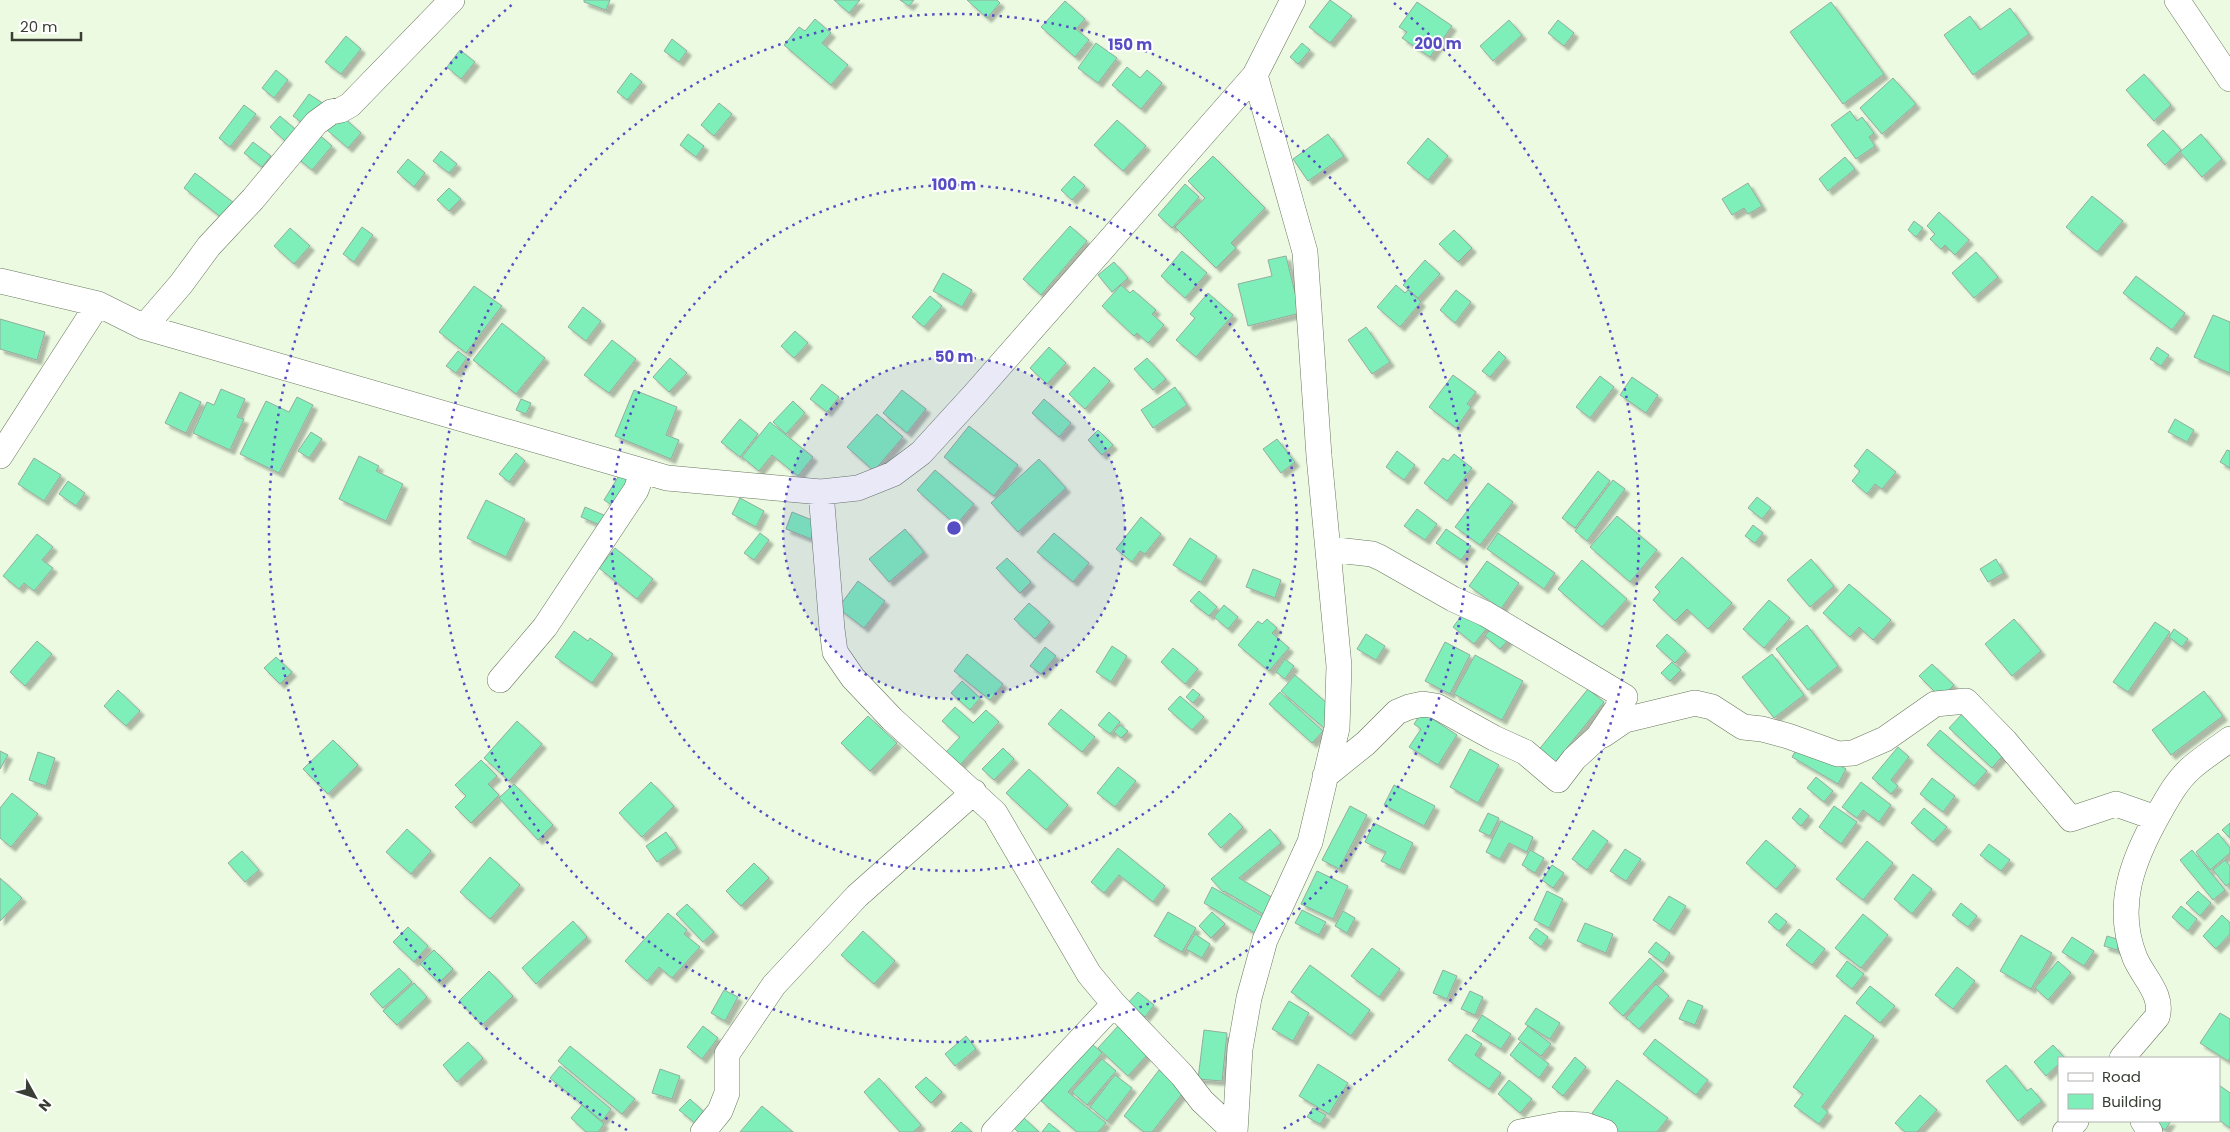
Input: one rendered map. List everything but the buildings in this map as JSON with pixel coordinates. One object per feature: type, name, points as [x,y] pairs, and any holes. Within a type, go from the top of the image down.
[{"type":"street","points":[[144,327],[186,278],[209,246],[253,199],[316,123],[331,112],[341,110],[350,105],[363,94],[452,0]]},
{"type":"street","points":[[0,281],[98,304],[144,327],[667,478],[821,492],[858,488],[893,474],[921,452],[1255,75],[1293,0]]},
{"type":"street","points":[[2177,0],[2230,79]]},
{"type":"street","points":[[821,492],[835,652],[853,678],[892,719],[985,802],[1005,826],[1089,974],[1114,1004],[1182,1075],[1202,1101],[1235,1132],[1240,1049],[1249,998],[1265,940],[1310,842],[1337,728],[1339,666],[1305,252],[1255,75]]},
{"type":"street","points":[[0,456],[98,304]]},
{"type":"street","points":[[500,680],[545,627],[636,490],[643,471]]},
{"type":"street","points":[[1325,776],[1366,743],[1397,712],[1424,704],[1436,706],[1494,738],[1525,752],[1558,780],[1574,759],[1598,737],[1625,697],[1486,614],[1453,599],[1381,558],[1372,554],[1328,549]]},
{"type":"street","points":[[1598,737],[1609,732],[1625,720],[1695,703],[1712,707],[1743,727],[1770,731],[1843,755],[1866,748],[1885,739],[1935,704],[1966,701],[2005,741],[2071,819],[2116,804],[2156,818]]},
{"type":"street","points":[[2123,1057],[2157,1018],[2159,1012],[2158,1001],[2136,960],[2129,940],[2126,908],[2130,875],[2145,838],[2173,789],[2190,769],[2230,739]]},
{"type":"street","points":[[703,1132],[720,1111],[727,1093],[728,1054],[774,984],[857,896],[974,792]]},
{"type":"street","points":[[994,1132],[1114,1004]]},
{"type":"street","points":[[2065,1132],[2075,1122]]},
{"type":"street","points":[[1520,1132],[1562,1124],[1585,1125],[1605,1132]]}]
